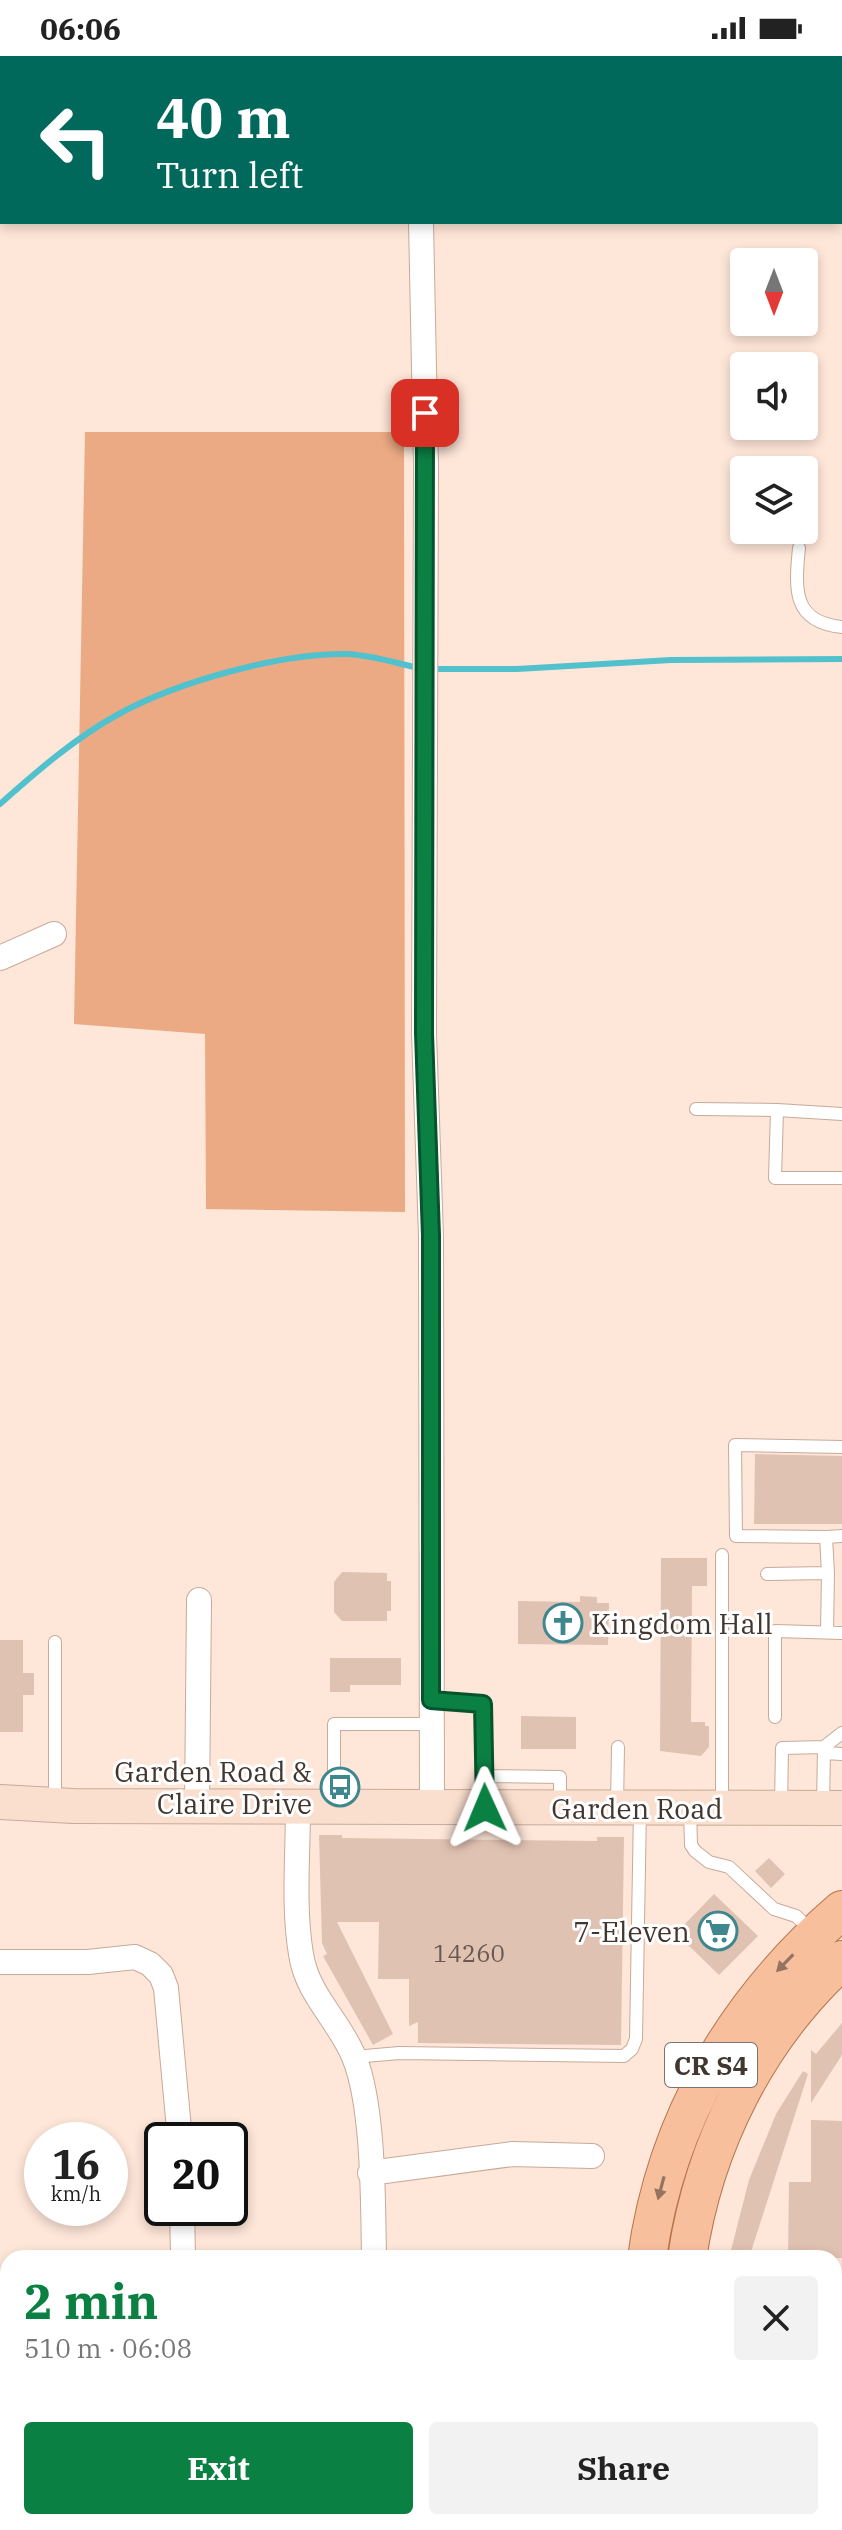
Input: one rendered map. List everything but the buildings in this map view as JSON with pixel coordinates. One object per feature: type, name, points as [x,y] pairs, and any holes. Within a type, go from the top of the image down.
[{"type":"main road","name":"CR S4","points":[[649,2250],[666,2169],[703,2079],[759,1993],[828,1922]]},
{"type":"main road","name":"CR S4","points":[[689,2250],[702,2184],[735,2102],[787,2019],[842,1960]]},
{"type":"street","points":[[421,224],[426,466],[424,1033],[431,1236],[432,1808]]},
{"type":"street","points":[[0,958],[54,934]]},
{"type":"street","points":[[197,1806],[199,1600]]},
{"type":"street","name":"Garden Road","points":[[0,1802],[55,1806],[432,1808],[484,1792],[560,1808],[833,1807]]},
{"type":"street","points":[[298,1807],[301,1954],[309,1983],[354,2057],[364,2091],[374,2250]]},
{"type":"street","points":[[0,1962],[88,1962],[135,1957],[150,1964],[161,1975],[166,1988],[178,2122]]},
{"type":"street","points":[[370,2173],[512,2154],[592,2156]]},
{"type":"street","points":[[182,2226],[183,2250]]},
{"type":"lane","points":[[799,548],[796,578],[801,603],[808,615],[822,625],[842,627]]},
{"type":"lane","points":[[696,1109],[842,1114]]},
{"type":"lane","points":[[777,1110],[775,1178],[842,1178]]},
{"type":"lane","points":[[842,1447],[735,1445],[736,1536],[842,1536]]},
{"type":"lane","points":[[826,1537],[827,1632]]},
{"type":"lane","points":[[722,1555],[706,1808],[691,1845],[709,1862],[729,1867],[774,1909],[828,1922]]},
{"type":"lane","points":[[767,1574],[828,1573]]},
{"type":"lane","points":[[775,1717],[775,1631],[842,1633]]},
{"type":"lane","points":[[55,1642],[55,1806]]},
{"type":"lane","points":[[334,1807],[334,1724],[483,1704],[484,1792]]},
{"type":"lane","points":[[824,1750],[842,1733]]},
{"type":"lane","points":[[354,2057],[399,2053],[624,2056],[632,2049],[636,2039],[628,1809],[618,1747]]},
{"type":"lane","points":[[781,1806],[782,1748],[842,1754]]},
{"type":"lane","points":[[824,1750],[833,1807]]},
{"type":"shaded area","points":[[85,432],[404,432],[405,1212],[206,1209],[205,1034],[74,1024]]},
{"type":"waterway","points":[[0,804],[56,756],[101,724],[168,691],[198,681],[260,664],[320,655],[356,655],[419,668]]},
{"type":"waterway","points":[[436,669],[517,669],[671,660],[842,659]]},
{"type":"place","name":"Kingdom Hall","points":[[563,1623]]},
{"type":"place","name":"Garden Road & Claire Drive","points":[[340,1787]]},
{"type":"place","name":"7-Eleven","points":[[718,1931]]},
{"type":"route","points":[[425,413],[424,1033],[431,1236],[431,1700],[483,1704],[485,1808]]}]
